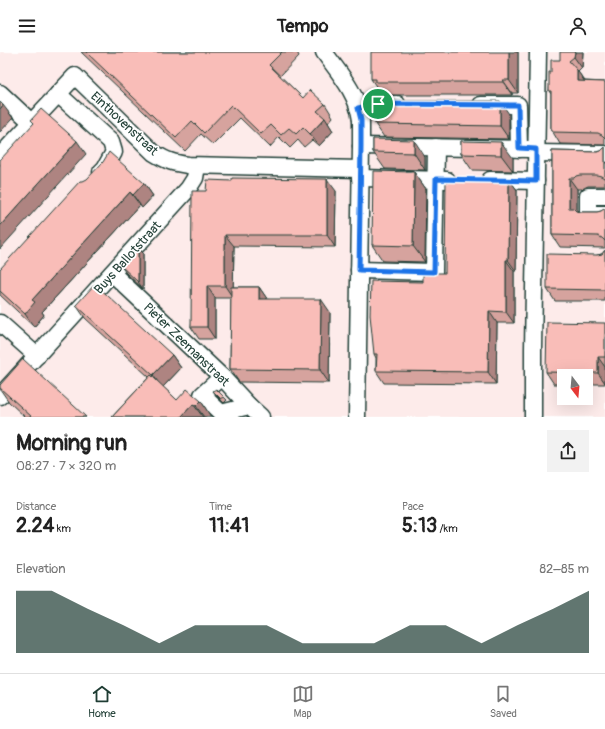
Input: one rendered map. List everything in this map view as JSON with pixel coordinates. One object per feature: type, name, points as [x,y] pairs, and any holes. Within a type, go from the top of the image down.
[{"type":"street","points":[[324,52],[348,86],[358,108],[361,120],[357,417]]},
{"type":"street","points":[[533,417],[542,256],[536,181],[538,52]]},
{"type":"street","name":"Einthovenstraat","points":[[0,156],[75,76],[154,153],[172,162],[197,166],[360,173],[436,179],[536,181]]},
{"type":"street","points":[[0,93],[31,122]]},
{"type":"street","points":[[58,94],[111,142],[114,152],[105,168],[89,185]]},
{"type":"street","points":[[358,108],[378,104],[409,105]]},
{"type":"street","points":[[463,105],[518,105],[519,148]]},
{"type":"street","points":[[361,146],[519,148],[536,151],[605,154]]},
{"type":"street","points":[[359,270],[434,272],[436,147]]},
{"type":"street","name":"Buys Ballotstraat","points":[[0,396],[188,189],[194,178],[197,166]]},
{"type":"street","points":[[605,196],[588,196],[588,214],[605,214]]},
{"type":"street","name":"Pieter Zeemanstraat","points":[[112,273],[222,376],[261,417]]},
{"type":"street","points":[[0,323],[37,356]]},
{"type":"street","points":[[222,376],[202,395],[221,413],[249,406]]},
{"type":"shaded area","points":[[0,52],[605,52],[605,417],[0,417]]},
{"type":"building","points":[[86,52],[282,52],[269,65],[303,98],[310,90],[325,104],[317,111],[325,118],[310,134],[303,127],[296,134],[289,128],[281,135],[271,125],[261,134],[231,105],[204,133],[192,121],[176,138]]},
{"type":"building","points":[[371,52],[509,52],[509,80],[503,80],[503,82],[376,82],[376,79],[371,79]]},
{"type":"building","points":[[560,52],[575,52],[574,57],[569,61],[577,70],[577,81],[605,82],[605,138],[598,133],[552,132],[549,72],[551,72],[551,60],[560,60]]},
{"type":"building","points":[[375,101],[500,101],[500,126],[375,124]]},
{"type":"building","points":[[0,102],[3,105],[0,109]]},
{"type":"building","points":[[41,109],[77,141],[0,226],[0,160],[34,123],[31,120]]},
{"type":"building","points":[[373,139],[414,140],[414,153],[373,152]]},
{"type":"building","points":[[461,141],[501,142],[501,155],[461,154]]},
{"type":"building","points":[[605,147],[605,178],[597,175],[580,175],[574,178],[569,178],[569,208],[573,208],[580,212],[597,212],[605,209],[605,241],[598,236],[552,235],[552,151],[597,152],[601,151]]},
{"type":"building","points":[[109,152],[144,183],[133,195],[130,192],[32,300],[35,302],[25,314],[0,291],[0,269],[80,181],[87,179],[103,162]]},
{"type":"building","points":[[373,171],[414,172],[413,246],[372,245]]},
{"type":"building","points":[[232,178],[327,179],[327,235],[225,235],[225,286],[207,286],[207,327],[191,327],[192,191],[206,191],[207,180],[232,181]]},
{"type":"building","points":[[446,178],[509,179],[506,312],[489,311],[488,372],[376,371],[377,354],[374,354],[370,315],[371,281],[423,282],[423,273],[445,273]]},
{"type":"building","points":[[138,246],[138,282],[120,265]]},
{"type":"building","points":[[605,250],[605,290],[547,289],[547,254],[597,255],[602,254]]},
{"type":"building","points":[[95,284],[172,355],[153,375],[76,305]]},
{"type":"building","points":[[231,287],[259,287],[259,299],[321,299],[320,370],[230,369]]},
{"type":"building","points":[[547,322],[605,323],[605,357],[598,357],[598,373],[593,373],[593,369],[557,369],[557,372],[546,372]]},
{"type":"building","points":[[23,359],[86,417],[32,417],[0,388],[0,385]]},
{"type":"building","points":[[151,375],[177,400],[187,389],[201,401],[196,406],[193,404],[181,417],[112,417]]},
{"type":"building","points":[[216,389],[224,397],[221,399],[213,391]]},
{"type":"route","points":[[378,104],[518,105],[519,148],[536,149],[536,181],[436,179],[434,272],[359,270],[361,120],[358,108],[378,104]]}]
